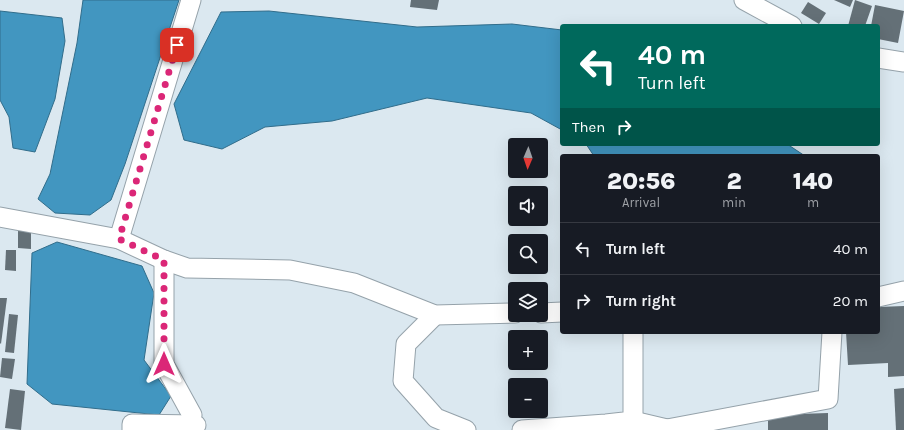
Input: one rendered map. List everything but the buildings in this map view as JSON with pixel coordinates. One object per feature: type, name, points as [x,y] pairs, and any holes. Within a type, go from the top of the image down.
[{"type":"street","points":[[119,239],[190,0]]},
{"type":"street","points":[[744,0],[788,24]]},
{"type":"street","points":[[880,58],[904,62]]},
{"type":"street","points":[[0,217],[119,239],[164,260],[187,268],[290,270],[347,281],[435,315],[508,313]]},
{"type":"street","points":[[132,430],[132,424],[194,420],[164,364],[164,260]]},
{"type":"street","points":[[880,297],[904,291]]},
{"type":"street","points":[[548,313],[560,312]]},
{"type":"street","points":[[435,315],[406,344],[403,381],[436,418],[466,430]]},
{"type":"street","points":[[633,421],[634,334]]},
{"type":"street","points":[[522,430],[633,421],[667,429],[828,399],[832,334]]},
{"type":"water","points":[[83,0],[179,0],[125,164],[111,200],[90,215],[55,213],[38,199],[50,174],[77,43]]},
{"type":"water","points":[[0,11],[62,18],[65,41],[55,99],[35,152],[13,148],[9,117],[0,100]]},
{"type":"water","points":[[269,11],[417,27],[512,24],[560,30],[560,129],[531,113],[427,98],[332,121],[265,127],[222,149],[184,140],[174,104],[221,12]]},
{"type":"water","points":[[587,146],[790,146],[802,154],[593,154]]},
{"type":"water","points":[[57,242],[142,266],[154,293],[144,360],[171,396],[159,415],[52,404],[27,384],[32,253]]},
{"type":"route","points":[[164,364],[164,260],[119,239],[177,45]]}]
